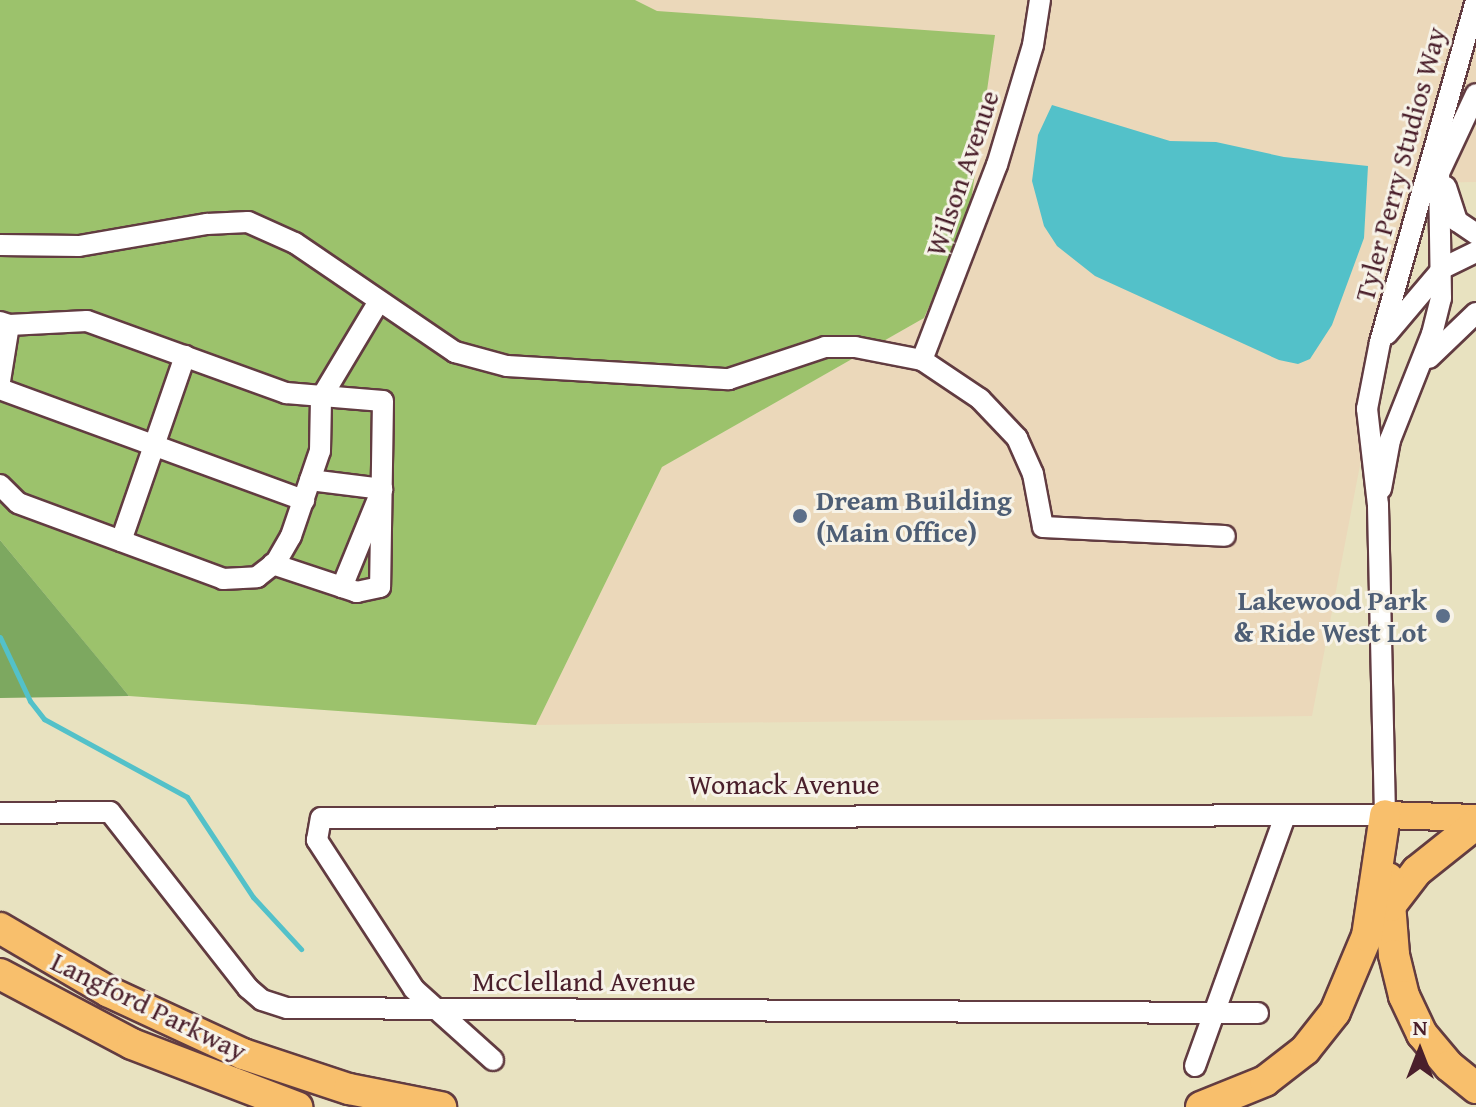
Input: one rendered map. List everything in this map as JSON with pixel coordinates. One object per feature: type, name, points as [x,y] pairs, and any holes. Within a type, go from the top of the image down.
[{"type":"highway","points":[[1385,815],[1390,906],[1404,996],[1422,1034],[1449,1066],[1476,1088]]},
{"type":"highway","points":[[1201,1107],[1265,1081],[1305,1050],[1335,1012],[1367,936],[1385,815]]},
{"type":"highway","points":[[1390,906],[1417,871],[1476,824]]},
{"type":"highway","name":"Langford Parkway","points":[[0,928],[109,992],[243,1054],[349,1089],[441,1107]]},
{"type":"highway","name":"Langford Parkway","points":[[0,974],[132,1044],[297,1107]]},
{"type":"main road","name":"Womack Avenue","points":[[1385,815],[1476,818]]},
{"type":"street","name":"Wilson Avenue","points":[[922,360],[997,165],[1033,45],[1040,0]]},
{"type":"street","points":[[1465,0],[1466,28]]},
{"type":"street","name":"Tyler Perry Studios Way","points":[[1378,505],[1367,409],[1380,342],[1476,0]]},
{"type":"street","name":"Tyler Perry Studios Way","points":[[1378,505],[1390,440],[1419,371],[1441,298],[1443,268],[1437,194],[1439,173],[1476,94]]},
{"type":"street","points":[[1452,146],[1445,194],[1457,221],[1476,234]]},
{"type":"street","points":[[0,245],[79,246],[207,224],[248,222],[295,243],[455,352],[507,366],[571,373],[729,379],[825,347],[855,347],[922,360],[980,399],[1017,438],[1043,509],[1043,527],[1225,536]]},
{"type":"street","points":[[1380,342],[1443,268],[1476,252]]},
{"type":"street","points":[[0,485],[18,503],[121,541],[237,581],[257,577],[273,564],[307,490],[320,451],[321,398],[379,301]]},
{"type":"street","points":[[1419,371],[1476,313]]},
{"type":"street","points":[[0,381],[5,324],[87,321],[286,393],[383,401],[380,587],[357,592],[273,564]]},
{"type":"street","points":[[121,541],[185,356]]},
{"type":"street","points":[[0,389],[153,447],[307,490],[382,489]]},
{"type":"street","points":[[342,587],[382,489]]},
{"type":"street","points":[[1378,505],[1385,815]]},
{"type":"street","name":"McClelland Avenue","points":[[0,813],[110,812],[262,1000],[287,1008],[1258,1013]]},
{"type":"street","name":"Womack Avenue","points":[[433,1009],[414,989],[317,840],[321,818],[329,814],[1284,819],[1385,815]]},
{"type":"street","points":[[1195,1066],[1284,819]]},
{"type":"street","points":[[433,1009],[493,1060]]},
{"type":"shaded area","points":[[635,0],[1476,0],[1476,182],[1414,183],[1312,716],[536,725],[662,467],[924,318],[656,11]]},
{"type":"green space","points":[[0,0],[635,0],[657,11],[995,35],[969,215],[924,318],[662,467],[536,725],[129,696],[0,540]]},
{"type":"green space","points":[[0,540],[111,674],[129,696],[0,698]]},
{"type":"water","points":[[1052,105],[1170,141],[1216,142],[1284,157],[1368,166],[1364,238],[1332,325],[1310,359],[1298,364],[1279,360],[1095,276],[1057,246],[1044,226],[1032,181],[1038,135]]},
{"type":"waterway","points":[[0,637],[30,701],[44,719],[187,797],[253,897],[301,949]]},
{"type":"place","name":"Dream Building (Main Office)","points":[[800,516]]},
{"type":"place","name":"Lakewood Park & Ride West Lot","points":[[1443,616]]}]
